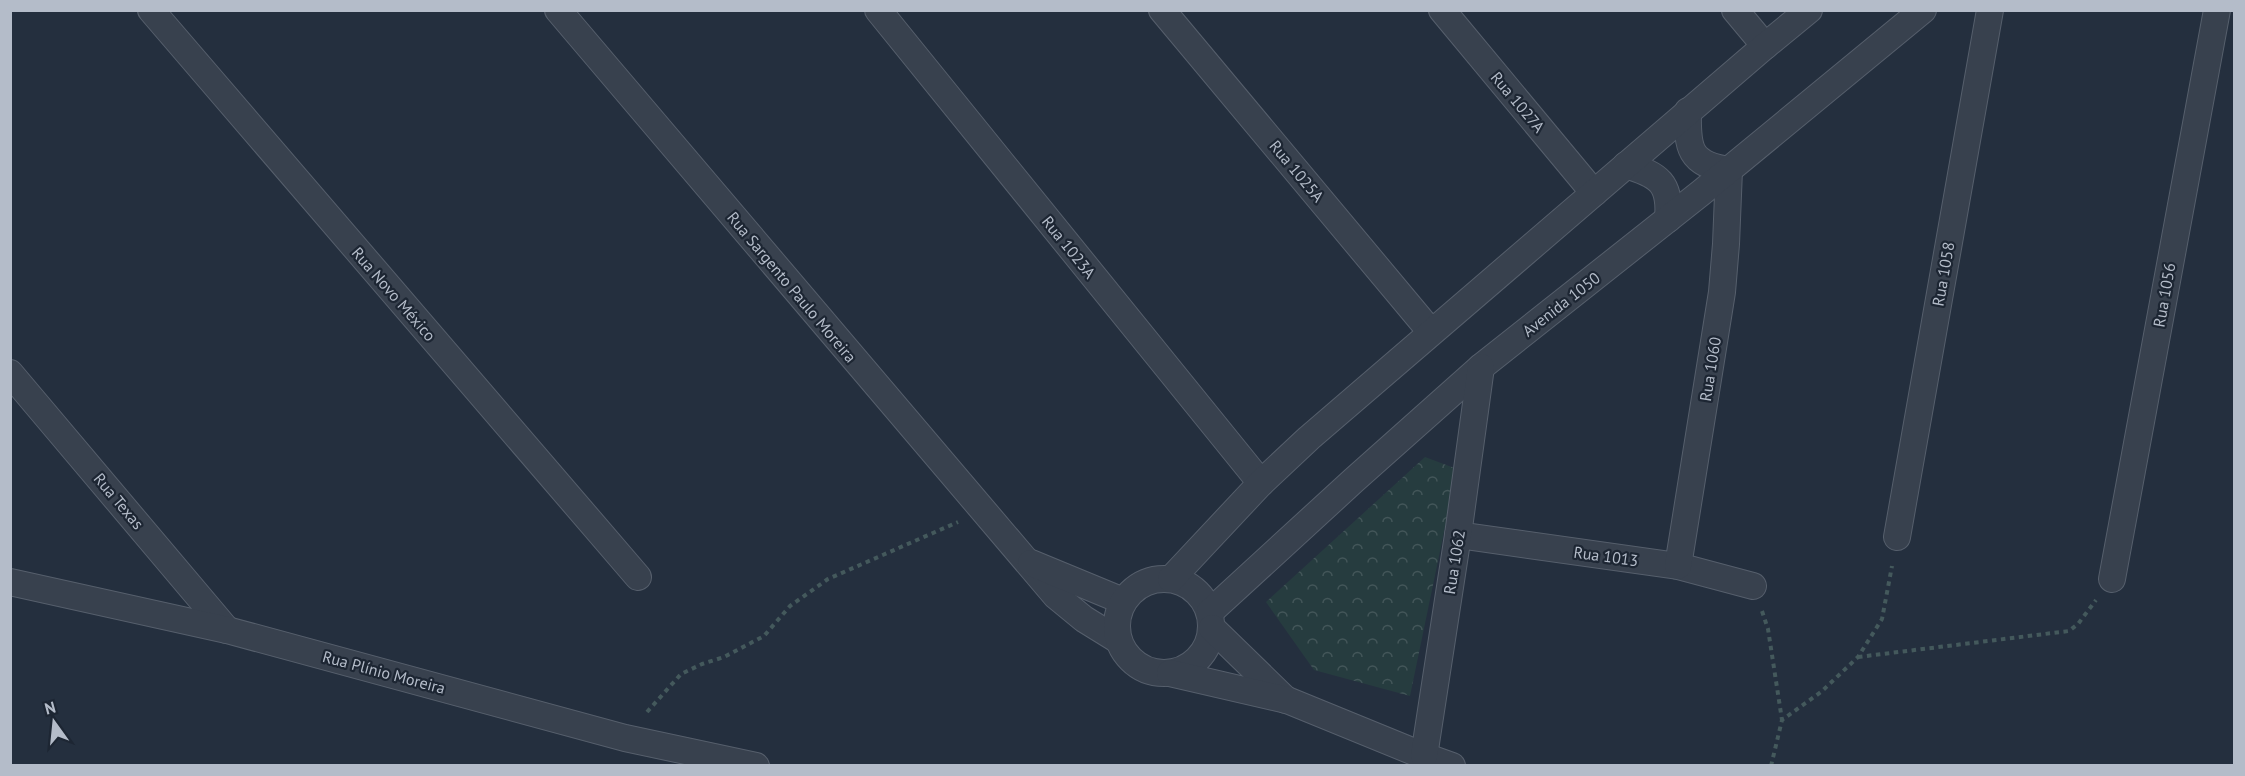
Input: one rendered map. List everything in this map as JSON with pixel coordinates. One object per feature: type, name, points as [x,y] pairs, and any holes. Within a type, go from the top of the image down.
[{"type":"street","name":"Rua Novo México","points":[[151,10],[638,577]]},
{"type":"street","name":"Rua Sargento Paulo Moreira","points":[[558,10],[1056,596],[1084,619],[1118,640]]},
{"type":"street","name":"Rua 1023A","points":[[878,10],[1261,483]]},
{"type":"street","name":"Rua 1025A","points":[[1162,10],[1431,332]]},
{"type":"street","name":"Rua 1027A","points":[[1442,10],[1593,193]]},
{"type":"street","points":[[1735,10],[1765,46]]},
{"type":"street","points":[[1171,579],[1261,483],[1431,332],[1809,10]]},
{"type":"street","name":"Avenida 1050","points":[[1211,620],[1354,480],[1481,367],[1729,170],[1923,10]]},
{"type":"street","name":"Rua 1058","points":[[1897,537],[1990,10]]},
{"type":"street","name":"Rua 1056","points":[[2112,579],[2217,10]]},
{"type":"street","points":[[1688,111],[1688,137],[1692,152],[1702,163],[1714,168],[1729,170]]},
{"type":"street","points":[[1626,165],[1656,177],[1666,188],[1670,201],[1668,219]]},
{"type":"street","name":"Rua 1060","points":[[1678,566],[1722,292],[1729,170]]},
{"type":"street","name":"Rua 1062","points":[[1424,756],[1481,367]]},
{"type":"street","name":"Rua Texas","points":[[10,373],[227,630]]},
{"type":"street","name":"Rua 1013","points":[[1458,534],[1678,566],[1753,586]]},
{"type":"street","name":"Rua Sargento Paulo Moreira","points":[[1028,561],[1123,601]]},
{"type":"street","points":[[1287,700],[1211,620],[1204,600],[1184,582],[1157,579],[1144,583],[1132,590],[1123,601],[1117,620],[1118,640],[1124,652],[1144,669],[1287,700],[1424,756],[1452,765]]},
{"type":"street","name":"Rua Plínio Moreira","points":[[10,582],[227,630],[625,738],[756,765]]},
{"type":"street","points":[[1170,673],[1186,668],[1199,658],[1208,644],[1211,620]]},
{"type":"path","points":[[625,738],[681,674],[724,657],[764,636],[790,606],[828,579],[983,511]]},
{"type":"path","points":[[1782,720],[1821,692],[1858,657],[1882,620],[1897,537]]},
{"type":"path","points":[[1858,657],[2069,631],[2078,624],[2112,579]]},
{"type":"path","points":[[1753,586],[1768,629],[1782,720],[1771,765]]},
{"type":"green space","points":[[1425,457],[1457,469],[1410,696],[1314,670],[1266,602]]}]
